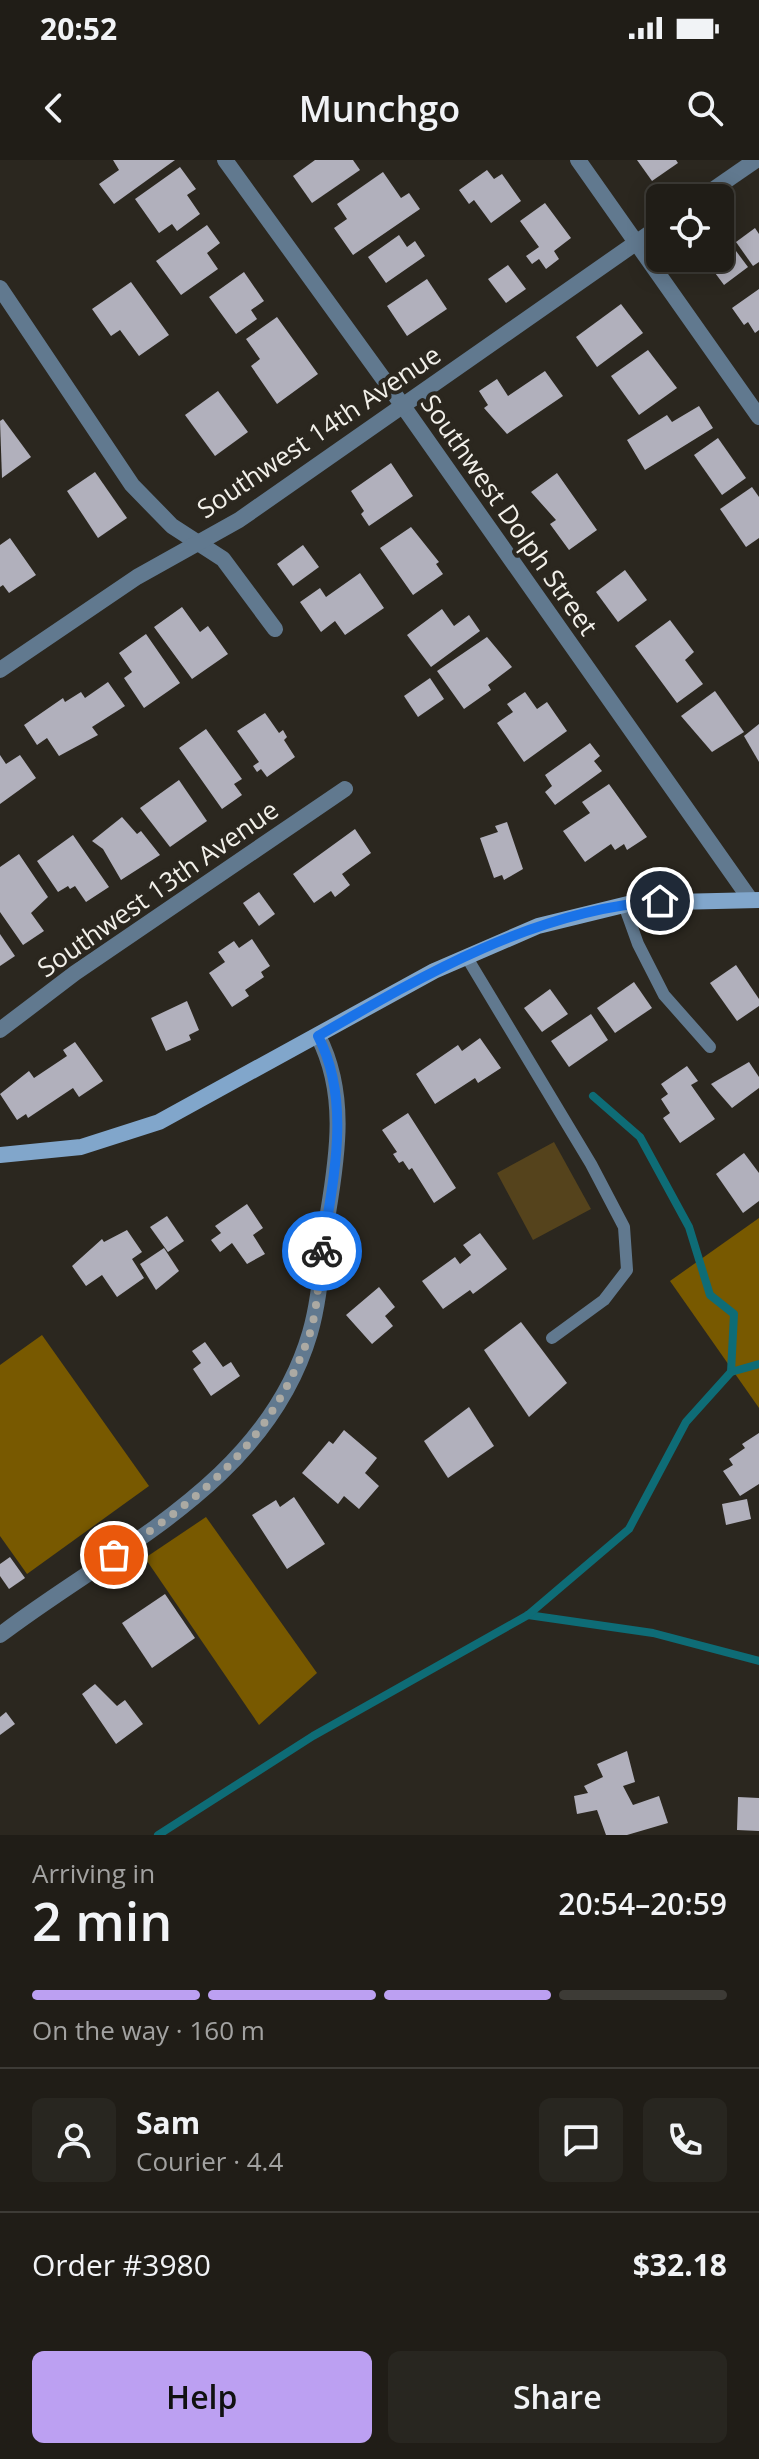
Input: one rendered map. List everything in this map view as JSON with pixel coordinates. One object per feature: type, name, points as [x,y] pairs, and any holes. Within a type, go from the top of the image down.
[{"type":"street","name":"Southwest Dolph Street","points":[[225,160],[754,899]]},
{"type":"street","points":[[578,160],[759,417]]},
{"type":"street","points":[[721,184],[756,160]]},
{"type":"street","name":"Southwest 14th Avenue","points":[[0,670],[137,577],[239,520],[646,236]]},
{"type":"street","points":[[0,288],[6,309],[132,485],[172,526],[231,568],[275,629]]},
{"type":"street","name":"Southwest 13th Avenue","points":[[0,1030],[75,973],[345,789]]},
{"type":"street","points":[[0,1155],[81,1147],[135,1131],[187,1109],[466,956],[538,926],[624,905],[689,899],[754,899]]},
{"type":"street","points":[[0,1635],[47,1599],[182,1510],[217,1480],[270,1417],[310,1333],[337,1155],[336,1079],[318,1036]]},
{"type":"lane","points":[[624,905],[638,944],[664,995],[710,1047]]},
{"type":"lane","points":[[466,956],[591,1164],[624,1227],[627,1270],[604,1300],[552,1338]]},
{"type":"shaded area","points":[[554,1142],[591,1209],[533,1240],[497,1173]]},
{"type":"shaded area","points":[[759,1218],[759,1408],[670,1281]]},
{"type":"shaded area","points":[[42,1335],[149,1486],[27,1574],[0,1536],[0,1365]]},
{"type":"shaded area","points":[[206,1517],[317,1673],[259,1725],[145,1558]]},
{"type":"building","points":[[113,160],[175,160],[114,204],[99,184],[119,170]]},
{"type":"building","points":[[315,160],[353,160],[360,170],[312,203],[293,176]]},
{"type":"building","points":[[637,160],[676,160],[678,163],[652,181]]},
{"type":"building","points":[[180,167],[196,189],[187,195],[200,214],[177,231],[172,224],[159,233],[135,199]]},
{"type":"building","points":[[487,170],[494,179],[502,174],[521,201],[491,223],[474,200],[469,204],[459,190]]},
{"type":"building","points":[[383,172],[401,198],[409,193],[420,209],[353,255],[334,228],[347,219],[337,204]]},
{"type":"building","points":[[545,203],[571,238],[554,251],[559,259],[546,269],[539,259],[532,264],[526,256],[539,247],[520,221]]},
{"type":"building","points":[[207,225],[220,243],[207,253],[218,269],[181,295],[156,261]]},
{"type":"building","points":[[755,228],[759,234],[759,262],[753,266],[736,242]]},
{"type":"building","points":[[399,235],[407,247],[415,241],[425,256],[386,283],[368,257]]},
{"type":"building","points":[[734,248],[748,267],[724,285],[714,272],[734,272]]},
{"type":"building","points":[[508,265],[526,289],[506,303],[488,279]]},
{"type":"building","points":[[244,272],[264,301],[251,310],[257,319],[236,334],[209,297]]},
{"type":"building","points":[[427,279],[447,309],[407,336],[387,306]]},
{"type":"building","points":[[131,282],[169,335],[139,356],[120,330],[111,336],[92,309]]},
{"type":"building","points":[[759,289],[759,330],[755,333],[748,322],[744,325],[732,308]]},
{"type":"building","points":[[621,304],[643,333],[597,367],[576,337]]},
{"type":"building","points":[[277,317],[318,374],[277,404],[251,366],[260,359],[246,339]]},
{"type":"building","points":[[648,350],[677,388],[639,415],[611,376]]},
{"type":"building","points":[[545,371],[563,396],[507,434],[484,408],[488,405],[479,391],[497,379],[508,396]]},
{"type":"building","points":[[218,391],[248,432],[215,456],[185,415]]},
{"type":"building","points":[[699,406],[713,428],[645,470],[627,440],[667,415],[672,422]]},
{"type":"building","points":[[3,419],[31,457],[2,478],[0,421]]},
{"type":"building","points":[[718,438],[746,478],[722,495],[694,455]]},
{"type":"building","points":[[391,463],[413,496],[369,526],[361,514],[364,511],[351,491]]},
{"type":"building","points":[[95,472],[127,518],[98,538],[67,491]]},
{"type":"building","points":[[557,473],[597,530],[569,550],[550,524],[556,520],[531,492]]},
{"type":"building","points":[[752,487],[759,497],[759,538],[746,547],[720,509]]},
{"type":"building","points":[[411,527],[439,562],[436,564],[443,574],[413,595],[380,548]]},
{"type":"building","points":[[10,538],[36,575],[9,593],[3,585],[0,587],[0,545]]},
{"type":"building","points":[[303,545],[319,567],[293,586],[277,564]]},
{"type":"building","points":[[625,570],[647,600],[618,622],[596,592]]},
{"type":"building","points":[[360,573],[384,608],[345,635],[335,621],[321,632],[300,602],[320,588],[326,597]]},
{"type":"building","points":[[182,607],[200,632],[208,626],[228,654],[192,679],[154,627]]},
{"type":"building","points":[[442,609],[454,626],[469,615],[480,631],[431,667],[407,635]]},
{"type":"building","points":[[670,620],[694,652],[685,660],[703,684],[677,703],[635,646]]},
{"type":"building","points":[[146,634],[180,683],[144,708],[124,678],[132,672],[119,653]]},
{"type":"building","points":[[487,637],[512,667],[488,685],[491,690],[464,709],[437,671]]},
{"type":"building","points":[[430,678],[444,699],[418,717],[404,696]]},
{"type":"building","points":[[108,682],[125,706],[92,727],[98,735],[59,756],[47,738],[37,745],[24,725],[63,698],[65,702],[81,692],[85,698]]},
{"type":"building","points":[[715,691],[744,732],[712,752],[681,716]]},
{"type":"building","points":[[525,692],[537,709],[547,702],[567,731],[524,762],[497,723],[513,712],[507,704]]},
{"type":"building","points":[[265,713],[279,733],[283,730],[287,737],[284,740],[295,757],[267,777],[261,769],[257,772],[253,766],[259,762],[237,731]]},
{"type":"building","points":[[759,724],[759,762],[744,736]]},
{"type":"building","points":[[206,729],[242,779],[234,784],[242,795],[222,809],[179,748]]},
{"type":"building","points":[[590,743],[600,756],[594,761],[602,771],[555,805],[545,792],[552,786],[545,775]]},
{"type":"building","points":[[0,755],[6,764],[20,755],[36,778],[0,804]]},
{"type":"building","points":[[179,780],[207,821],[170,847],[140,808]]},
{"type":"building","points":[[609,784],[647,837],[627,850],[624,844],[615,850],[611,844],[585,862],[563,831],[590,813],[582,802]]},
{"type":"building","points":[[122,817],[137,834],[141,831],[160,855],[121,880],[103,849],[92,841]]},
{"type":"building","points":[[507,822],[523,869],[504,880],[502,875],[494,878],[480,838],[498,832],[495,826]]},
{"type":"building","points":[[355,829],[371,853],[342,874],[350,885],[335,897],[331,891],[314,903],[293,874]]},
{"type":"building","points":[[73,835],[109,887],[86,902],[75,886],[58,892],[37,861]]},
{"type":"building","points":[[19,854],[48,897],[31,913],[44,931],[23,945],[0,912],[0,867]]},
{"type":"building","points":[[259,892],[275,914],[259,926],[243,903]]},
{"type":"building","points":[[0,934],[15,956],[0,966]]},
{"type":"building","points":[[252,939],[270,966],[261,972],[264,977],[245,990],[249,996],[232,1007],[209,973],[225,962],[218,952],[234,941],[239,948]]},
{"type":"building","points":[[736,965],[759,999],[759,1006],[737,1021],[710,983]]},
{"type":"building","points":[[634,982],[652,1008],[615,1033],[597,1008]]},
{"type":"building","points":[[550,989],[568,1014],[542,1032],[524,1008]]},
{"type":"building","points":[[187,1001],[199,1030],[189,1035],[191,1040],[166,1051],[151,1018]]},
{"type":"building","points":[[591,1014],[608,1040],[569,1067],[551,1041]]},
{"type":"building","points":[[480,1038],[501,1068],[478,1083],[475,1078],[435,1104],[416,1074],[458,1045],[462,1051]]},
{"type":"building","points":[[75,1042],[103,1081],[79,1097],[73,1088],[28,1118],[26,1114],[17,1120],[0,1094],[29,1071],[34,1078],[67,1056],[63,1050]]},
{"type":"building","points":[[749,1062],[759,1077],[759,1088],[732,1108],[711,1084]]},
{"type":"building","points":[[687,1066],[698,1081],[691,1085],[715,1119],[680,1143],[663,1118],[670,1113],[661,1099],[668,1094],[661,1084]]},
{"type":"building","points":[[408,1113],[456,1188],[434,1203],[412,1168],[409,1170],[403,1161],[399,1163],[393,1154],[397,1152],[382,1130]]},
{"type":"building","points":[[744,1153],[759,1173],[759,1201],[743,1213],[716,1174]]},
{"type":"building","points":[[247,1204],[263,1228],[253,1235],[265,1254],[247,1264],[232,1243],[220,1252],[211,1240],[221,1233],[215,1226]]},
{"type":"building","points":[[167,1216],[184,1241],[168,1252],[150,1227]]},
{"type":"building","points":[[127,1230],[142,1252],[132,1259],[144,1278],[117,1297],[102,1275],[86,1286],[72,1266],[102,1239],[104,1242]]},
{"type":"building","points":[[480,1233],[507,1269],[473,1294],[470,1290],[443,1309],[422,1281],[455,1257],[460,1264],[471,1255],[463,1245]]},
{"type":"building","points":[[164,1248],[179,1271],[156,1290],[140,1264]]},
{"type":"building","points":[[379,1287],[395,1307],[385,1316],[393,1326],[372,1344],[346,1315]]},
{"type":"building","points":[[521,1322],[567,1383],[529,1417],[484,1350]]},
{"type":"building","points":[[205,1342],[223,1367],[231,1362],[240,1376],[211,1396],[193,1369],[201,1363],[192,1351]]},
{"type":"building","points":[[469,1407],[494,1446],[448,1478],[424,1441]]},
{"type":"building","points":[[344,1430],[377,1458],[365,1473],[379,1486],[359,1509],[344,1496],[338,1504],[302,1473],[329,1441],[333,1444]]},
{"type":"building","points":[[759,1433],[759,1484],[740,1496],[723,1471],[733,1465],[729,1459],[745,1448],[742,1444]]},
{"type":"building","points":[[294,1497],[325,1544],[287,1569],[252,1515],[276,1500],[280,1507]]},
{"type":"building","points":[[747,1499],[751,1519],[726,1525],[722,1504]]},
{"type":"building","points":[[10,1557],[25,1578],[9,1589],[0,1576],[0,1564]]},
{"type":"building","points":[[165,1594],[195,1638],[152,1668],[122,1623]]},
{"type":"building","points":[[95,1684],[117,1706],[125,1700],[143,1724],[116,1744],[82,1694]]},
{"type":"building","points":[[6,1712],[15,1724],[0,1735],[0,1717]]},
{"type":"building","points":[[627,1751],[635,1782],[623,1786],[633,1805],[659,1796],[668,1823],[627,1835],[606,1835],[597,1810],[577,1814],[574,1796],[588,1793],[584,1786],[603,1777],[597,1764]]},
{"type":"building","points":[[738,1797],[759,1798],[759,1831],[737,1830]]},
{"type":"waterway","points":[[593,1096],[640,1137],[689,1227],[710,1295],[734,1314],[731,1372]]},
{"type":"waterway","points":[[158,1835],[313,1736],[528,1615],[629,1529],[686,1422],[731,1372],[759,1364]]},
{"type":"waterway","points":[[528,1615],[653,1633],[759,1661]]},
{"type":"way so far","points":[[114,1555],[182,1510],[217,1480],[270,1417],[310,1333],[322,1251]]},
{"type":"route","points":[[322,1251],[337,1155],[336,1079],[332,1063],[318,1036],[434,971],[508,937],[580,914],[632,903],[660,901]]}]
